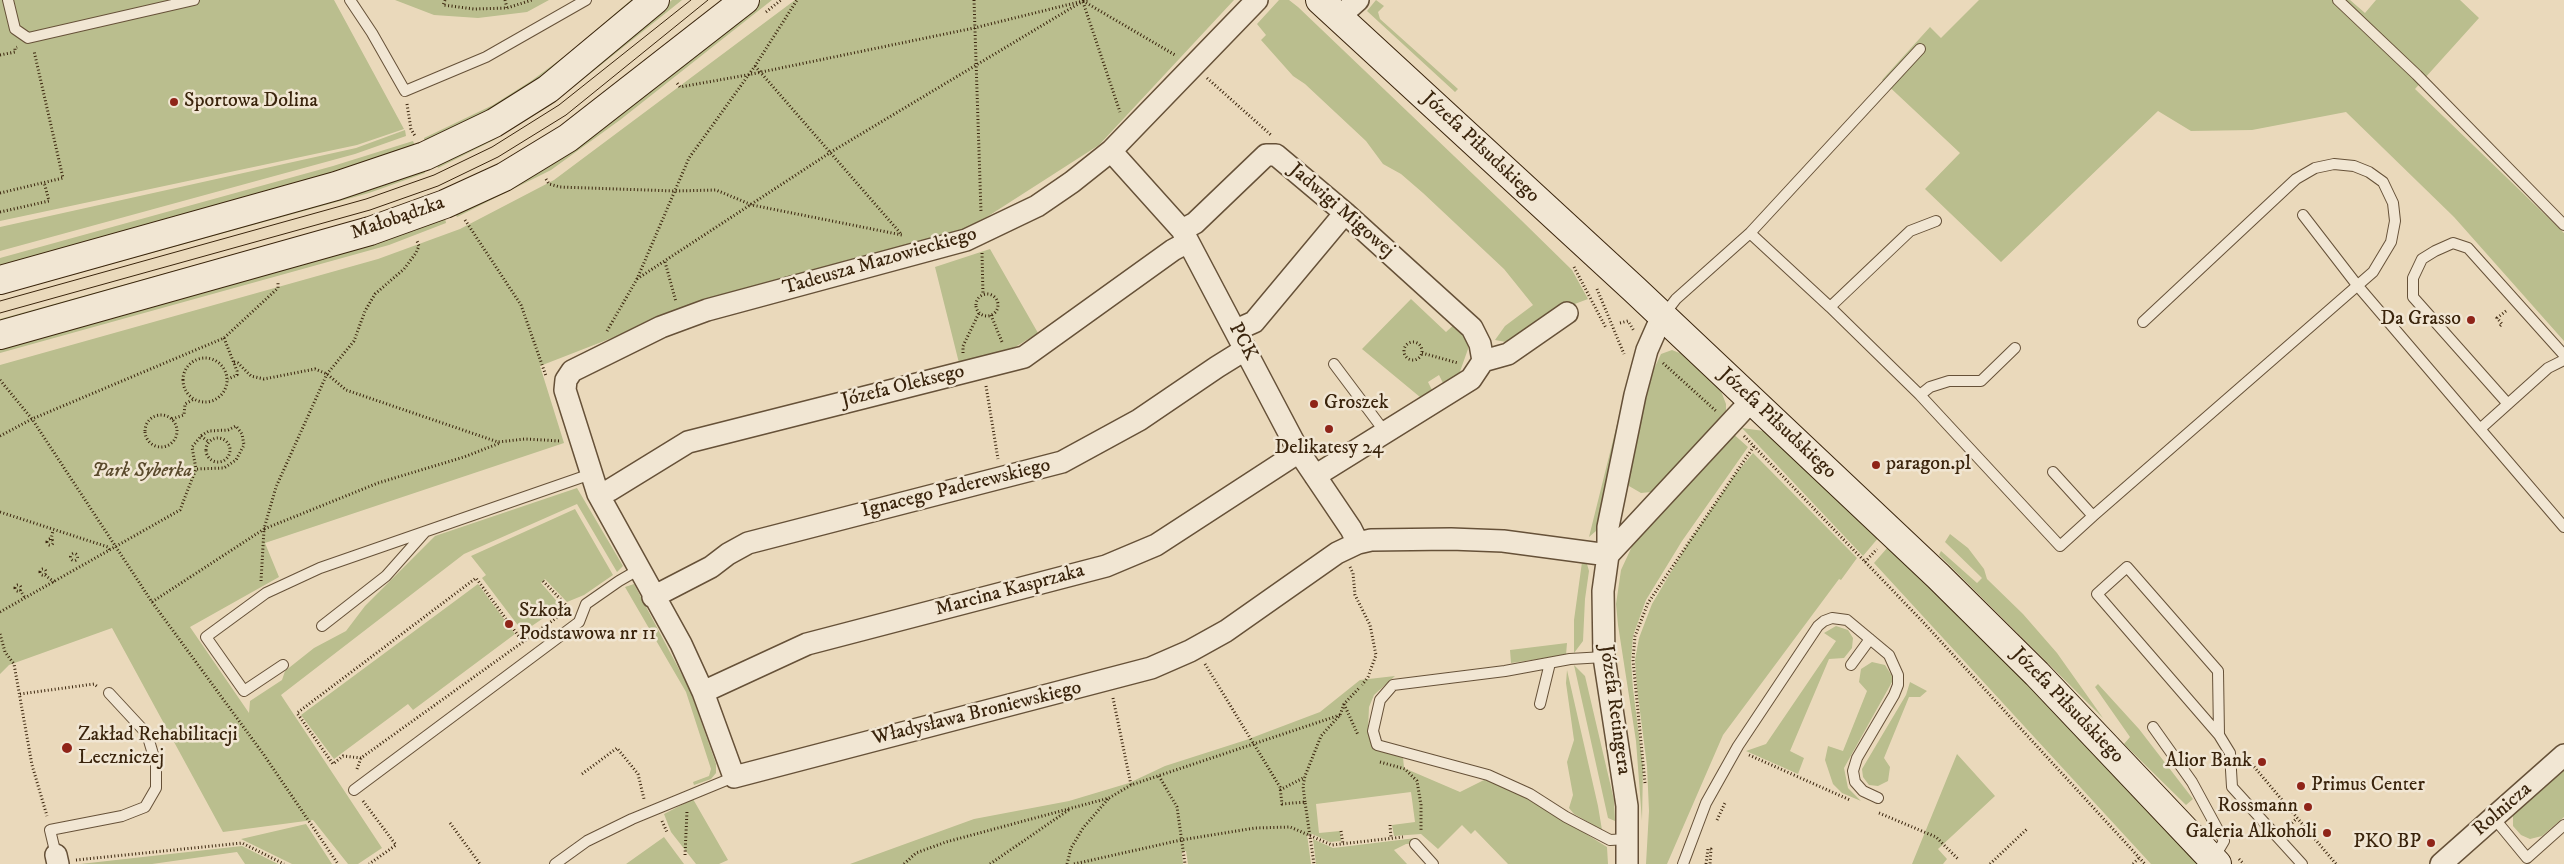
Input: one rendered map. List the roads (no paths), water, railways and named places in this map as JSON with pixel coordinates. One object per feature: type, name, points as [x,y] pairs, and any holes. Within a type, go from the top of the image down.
[{"type":"street","points":[[0,280],[336,186],[425,156],[494,123],[548,89],[655,0]]},
{"type":"street","name":"Małobądzka","points":[[0,335],[370,231],[445,204],[504,177],[568,138],[746,0]]},
{"type":"street","name":"Tadeusza Mazowieckiego","points":[[592,474],[565,390],[566,380],[572,371],[661,327],[707,310],[910,255],[982,244],[1072,182],[1111,152],[1257,0]]},
{"type":"street","name":"Józefa Piłsudskiego","points":[[1339,6],[2010,646],[2215,862]]},
{"type":"street","name":"PCK","points":[[1111,152],[1185,236],[1299,452],[1351,529],[1358,543]]},
{"type":"street","name":"Jadwigi Migowej","points":[[1185,236],[1195,222],[1266,155],[1276,155],[1345,212],[1472,328],[1480,344],[1483,361]]},
{"type":"street","points":[[1236,330],[1254,322],[1345,212]]},
{"type":"street","name":"Józefa Oleksego","points":[[598,494],[610,490],[688,442],[1024,357],[1173,250],[1185,236]]},
{"type":"street","points":[[1315,476],[1471,379],[1483,361],[1508,354],[1567,313]]},
{"type":"street","name":"Józefa Retingera","points":[[1627,864],[1627,806],[1604,657],[1603,591],[1608,555],[1608,526],[1635,395],[1648,350],[1662,316]]},
{"type":"street","name":"Ignacego Paderewskiego","points":[[653,597],[711,567],[748,543],[1062,462],[1139,420],[1216,366],[1246,349]]},
{"type":"street","points":[[1608,555],[1752,400]]},
{"type":"street","name":"Marcina Kasprzaka","points":[[703,692],[806,644],[1106,566],[1156,545],[1299,452]]},
{"type":"street","points":[[592,474],[598,494],[638,570],[681,644],[703,692],[734,777]]},
{"type":"street","name":"Władysława Broniewskiego","points":[[734,777],[1151,668],[1190,651],[1226,631],[1337,553],[1358,543],[1371,540],[1451,539],[1503,541],[1608,555]]},
{"type":"street","name":"Rolnicza","points":[[2441,864],[2564,756]]},
{"type":"lane","points":[[8,0],[15,29],[21,35],[31,37],[194,0]]},
{"type":"lane","points":[[350,0],[372,33],[405,90],[486,58],[586,0]]},
{"type":"lane","points":[[2338,0],[2417,74],[2564,225]]},
{"type":"lane","points":[[1662,316],[1676,299],[1750,233],[1920,48]]},
{"type":"lane","points":[[1750,233],[1830,307],[1920,395],[2060,546],[2381,263],[2391,242],[2395,221],[2393,203],[2383,182],[2369,172],[2354,166],[2334,164],[2315,168],[2296,179],[2143,322]]},
{"type":"lane","points":[[2302,215],[2357,285],[2564,527]]},
{"type":"lane","points":[[1830,307],[1910,231],[1936,221]]},
{"type":"lane","points":[[2508,404],[2413,297],[2413,278],[2422,259],[2435,250],[2453,243],[2468,248],[2564,355]]},
{"type":"lane","points":[[1920,395],[1930,387],[1949,381],[1980,380],[2015,348]]},
{"type":"lane","points":[[2480,429],[2548,368],[2564,360]]},
{"type":"lane","points":[[1334,364],[1385,432]]},
{"type":"lane","points":[[2053,472],[2093,516]]},
{"type":"lane","points":[[283,664],[244,691],[206,637],[260,597],[320,568],[592,474]]},
{"type":"lane","points":[[322,626],[386,576],[426,531]]},
{"type":"lane","points":[[2220,735],[2218,671],[2127,566],[2097,594],[2220,735],[2230,753],[2232,787],[2302,864]]},
{"type":"lane","points":[[354,790],[579,622],[586,604],[638,570]]},
{"type":"lane","points":[[1683,864],[1706,803],[1738,746],[1818,626],[1824,621],[1840,618],[1847,620],[1890,654],[1898,674],[1898,685],[1894,695],[1857,758],[1853,771],[1855,782],[1863,791],[1878,798]]},
{"type":"lane","points":[[1851,665],[1870,639]]},
{"type":"lane","points":[[1604,657],[1393,685],[1380,700],[1374,718],[1373,731],[1377,745],[1488,775],[1530,794],[1566,817],[1610,840],[1628,839]]},
{"type":"lane","points":[[1540,704],[1550,663]]},
{"type":"lane","points":[[57,860],[50,830],[122,816],[145,807],[156,788],[156,764],[147,734],[109,694]]},
{"type":"lane","points":[[2153,727],[2192,782],[2224,841],[2215,862]]},
{"type":"lane","points":[[555,864],[594,838],[734,777]]},
{"type":"lane","points":[[2494,818],[2527,858],[2564,825]]},
{"type":"lane","points":[[1412,840],[1433,864]]},
{"type":"tram line","points":[[0,301],[366,199],[434,175],[492,147],[559,105],[691,0]]},
{"type":"tram line","points":[[0,313],[370,210],[438,186],[498,157],[566,115],[708,0]]},
{"type":"place","name":"Sportowa Dolina","points":[[174,102]]},
{"type":"place","name":"Da Grasso","points":[[2471,320]]},
{"type":"place","name":"Groszek","points":[[1314,404]]},
{"type":"place","name":"Delikatesy 24","points":[[1329,429]]},
{"type":"place","name":"paragon.pl","points":[[1876,465]]},
{"type":"place","name":"Szkoła Podstawowa nr 11","points":[[509,624]]},
{"type":"place","name":"Zakład Rehabilitacji Leczniczej","points":[[67,748]]},
{"type":"place","name":"Alior Bank","points":[[2262,762]]},
{"type":"place","name":"Primus Center","points":[[2301,786]]},
{"type":"place","name":"Rossmann","points":[[2308,807]]},
{"type":"place","name":"Galeria Alkoholi","points":[[2327,833]]},
{"type":"place","name":"PKO BP","points":[[2431,843]]},
{"type":"park label","name":"Park Syberka","points":[[142,472]]}]
